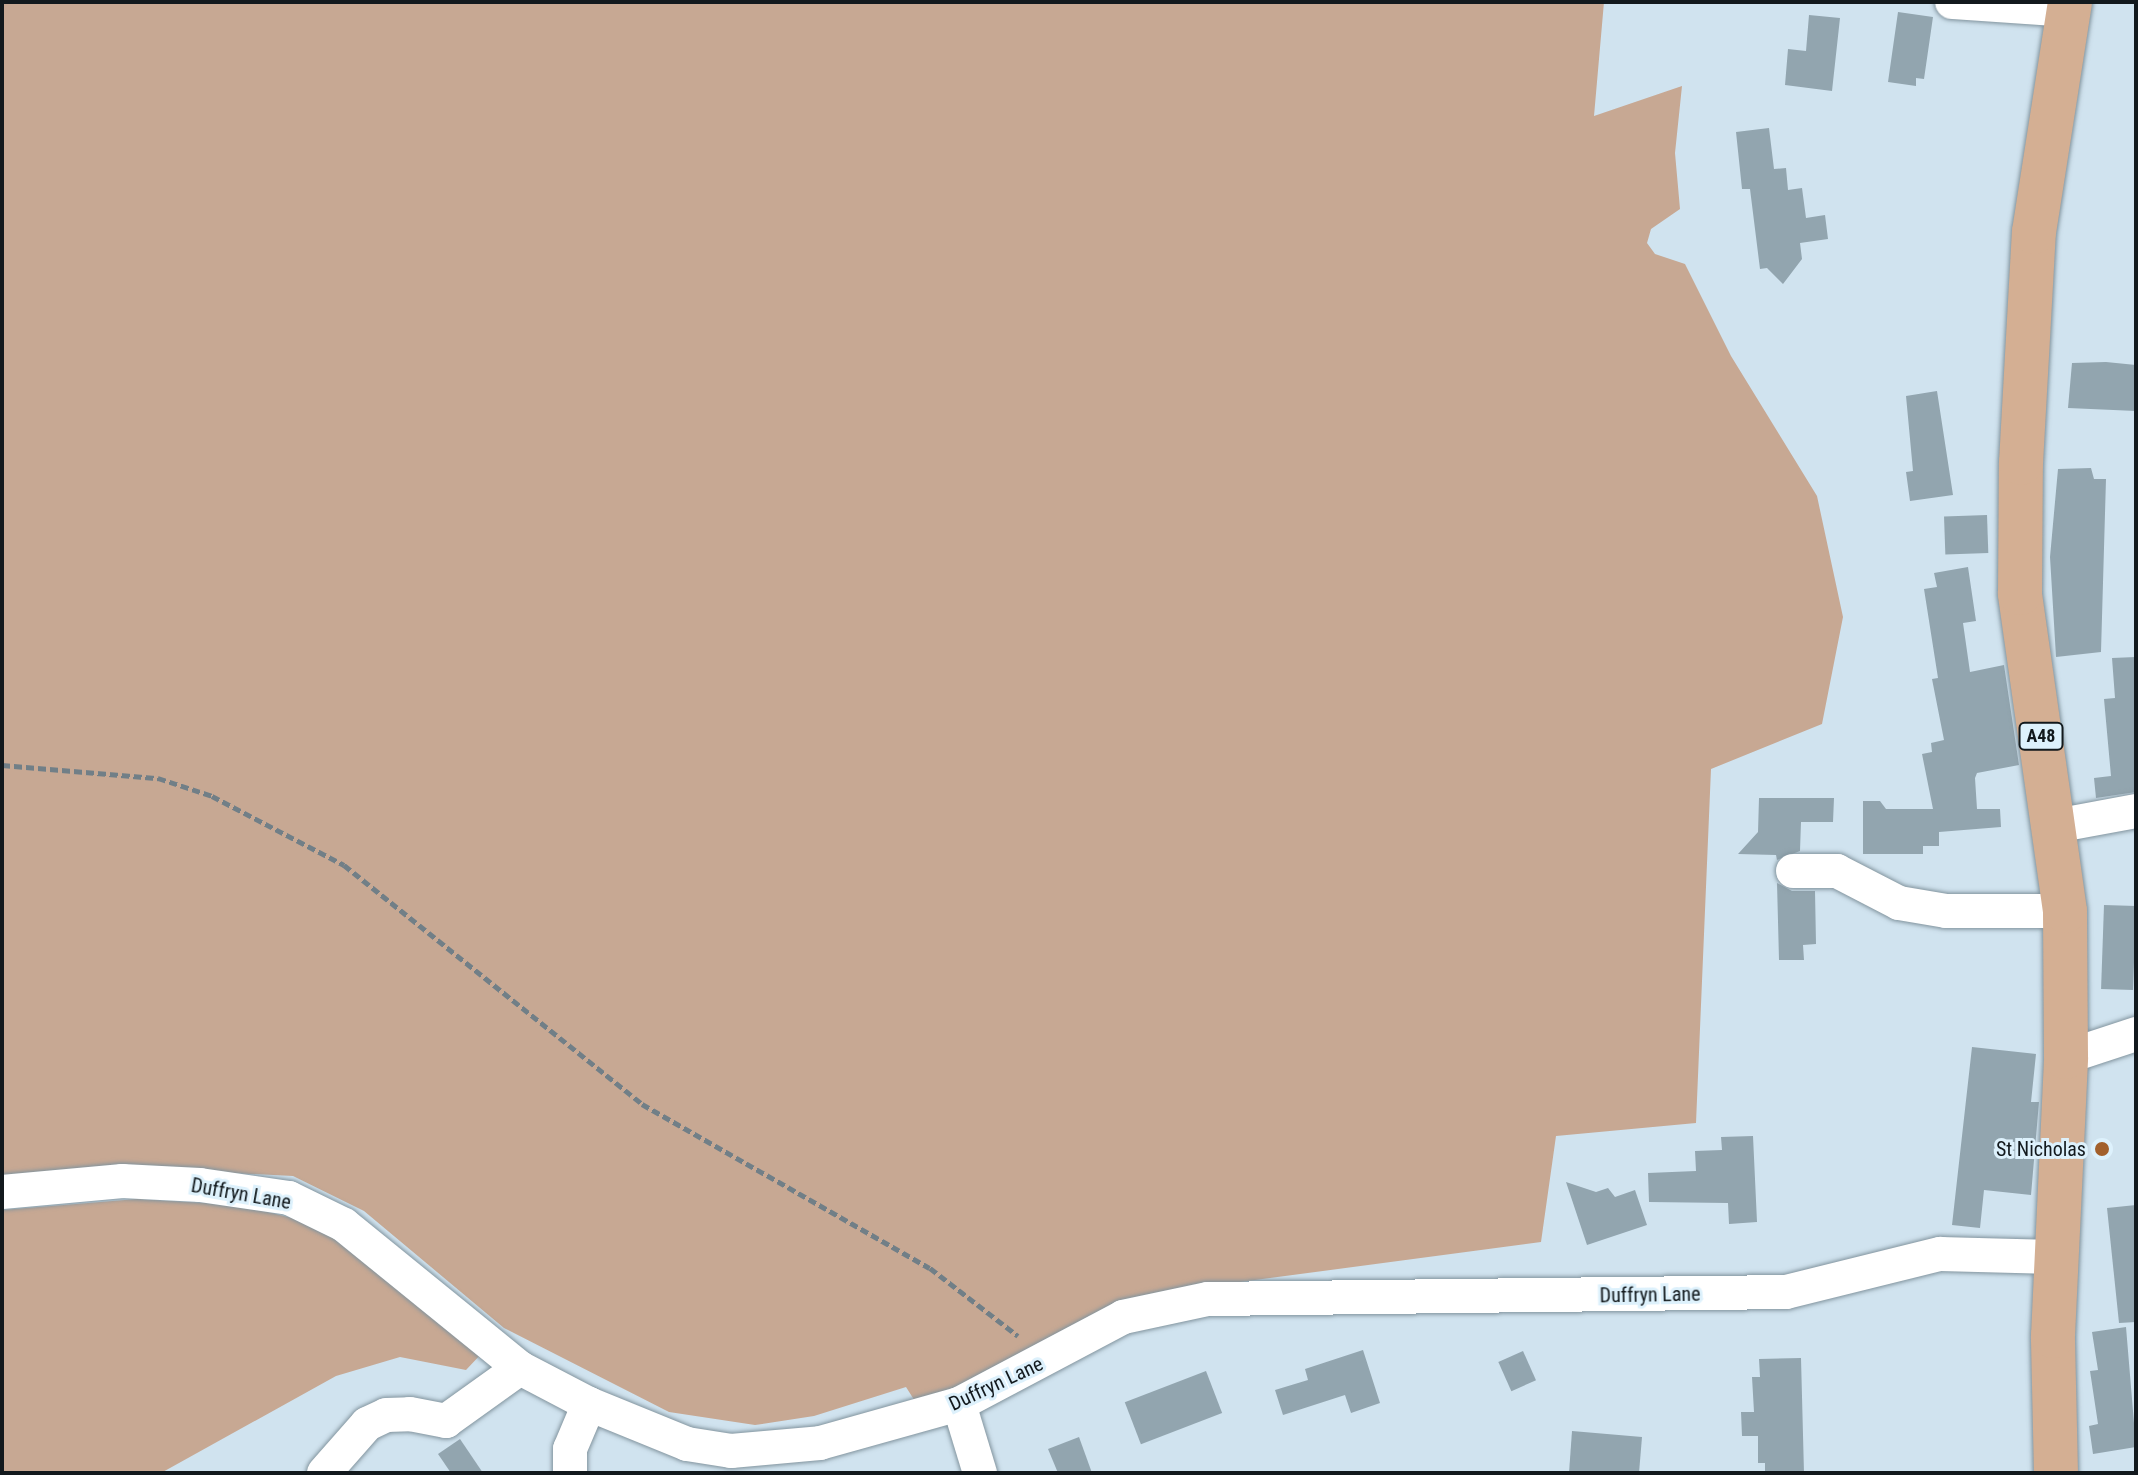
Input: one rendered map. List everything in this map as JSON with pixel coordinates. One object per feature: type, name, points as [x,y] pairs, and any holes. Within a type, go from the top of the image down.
[{"type":"main road","name":"A48","points":[[2056,1473],[2054,1257],[2066,1057],[2065,911],[2020,593],[2021,463],[2034,232],[2069,6]]},
{"type":"street","points":[[1952,2],[2069,6]]},
{"type":"street","points":[[2055,826],[2136,811]]},
{"type":"street","points":[[1793,871],[1837,871],[1899,903],[1946,911],[2065,911]]},
{"type":"street","points":[[2066,1057],[2136,1034]]},
{"type":"street","name":"Duffryn Lane","points":[[2,1192],[122,1181],[200,1185],[289,1198],[344,1225],[520,1368],[589,1404],[687,1444],[731,1451],[820,1443],[959,1404],[1048,1360],[1123,1317],[1208,1299],[1786,1292],[1940,1254],[2054,1257]]},
{"type":"street","points":[[324,1473],[367,1424],[398,1414],[446,1421],[520,1368]]},
{"type":"street","points":[[570,1473],[570,1449],[589,1404]]},
{"type":"street","points":[[959,1404],[980,1473]]},
{"type":"path","points":[[2,765],[158,778],[212,796],[344,865],[642,1104],[930,1268],[1048,1360]]},
{"type":"shaded area","points":[[2,2],[1604,2],[1594,116],[1682,86],[1675,153],[1680,209],[1651,229],[1647,243],[1655,254],[1685,264],[1731,356],[1817,496],[1843,617],[1822,724],[1711,769],[1696,1123],[1556,1136],[1541,1242],[1195,1288],[918,1406],[906,1387],[814,1416],[755,1425],[669,1412],[504,1328],[364,1211],[293,1176],[108,1167],[2,1187]]},
{"type":"shaded area","points":[[137,1199],[239,1205],[317,1224],[483,1352],[466,1370],[400,1357],[336,1376],[161,1473],[2,1473],[2,1210]]},
{"type":"building","points":[[1898,12],[1933,17],[1924,79],[1916,78],[1916,86],[1888,82]]},
{"type":"building","points":[[1809,15],[1840,18],[1832,91],[1785,85],[1788,49],[1806,51]]},
{"type":"building","points":[[1769,128],[1774,169],[1786,168],[1788,190],[1802,188],[1806,218],[1825,215],[1828,239],[1800,243],[1802,259],[1783,284],[1767,268],[1760,269],[1750,189],[1742,189],[1736,132]]},
{"type":"building","points":[[2072,363],[2136,365],[2136,411],[2068,408]]},
{"type":"building","points":[[1937,391],[1953,495],[1910,501],[1906,472],[1913,471],[1906,396]]},
{"type":"building","points":[[2091,468],[2094,479],[2106,479],[2101,652],[2056,657],[2050,557],[2058,469]]},
{"type":"building","points":[[1987,515],[1988,553],[1945,554],[1944,517]]},
{"type":"building","points":[[1968,567],[1976,621],[1963,623],[1970,672],[2004,665],[2019,765],[1977,773],[1975,778],[1977,809],[2000,809],[2001,827],[1939,832],[1939,846],[1923,846],[1923,854],[1863,854],[1863,801],[1880,801],[1886,809],[1933,809],[1922,754],[1932,752],[1931,743],[1944,740],[1932,679],[1938,678],[1924,589],[1937,587],[1934,573]]},
{"type":"building","points":[[2136,657],[2136,792],[2096,798],[2094,778],[2111,776],[2104,699],[2115,698],[2112,658]]},
{"type":"building","points":[[1759,798],[1834,798],[1833,822],[1801,822],[1800,851],[1777,860],[1776,855],[1738,854],[1758,832]]},
{"type":"building","points":[[1777,883],[1792,891],[1815,891],[1816,944],[1803,945],[1804,960],[1779,960]]},
{"type":"building","points":[[2104,905],[2136,906],[2133,990],[2101,989]]},
{"type":"building","points":[[1972,1047],[2036,1054],[2031,1102],[2039,1102],[2031,1195],[1984,1190],[1980,1228],[1952,1225]]},
{"type":"building","points":[[1753,1136],[1757,1222],[1729,1224],[1728,1203],[1649,1202],[1648,1173],[1696,1171],[1695,1151],[1722,1150],[1721,1137]]},
{"type":"building","points":[[1566,1182],[1596,1192],[1608,1188],[1615,1197],[1635,1190],[1647,1225],[1587,1245]]},
{"type":"building","points":[[2136,1205],[2136,1322],[2119,1323],[2107,1208]]},
{"type":"building","points":[[2126,1327],[2136,1447],[2093,1454],[2089,1426],[2098,1424],[2090,1371],[2098,1370],[2092,1332]]},
{"type":"building","points":[[1363,1350],[1380,1403],[1351,1413],[1345,1395],[1283,1415],[1275,1390],[1308,1380],[1305,1369]]},
{"type":"building","points":[[1523,1351],[1536,1380],[1511,1391],[1498,1362]]},
{"type":"building","points":[[1801,1358],[1804,1473],[1765,1473],[1765,1463],[1758,1463],[1758,1436],[1742,1436],[1741,1412],[1754,1412],[1752,1377],[1760,1377],[1759,1359]]},
{"type":"building","points":[[1206,1371],[1222,1413],[1141,1444],[1125,1402]]},
{"type":"building","points":[[1572,1431],[1642,1437],[1639,1473],[1569,1473]]},
{"type":"building","points":[[1079,1437],[1092,1473],[1058,1473],[1048,1449]]},
{"type":"building","points":[[460,1439],[483,1473],[451,1473],[438,1454]]},
{"type":"place","name":"St Nicholas","points":[[2102,1149]]}]
